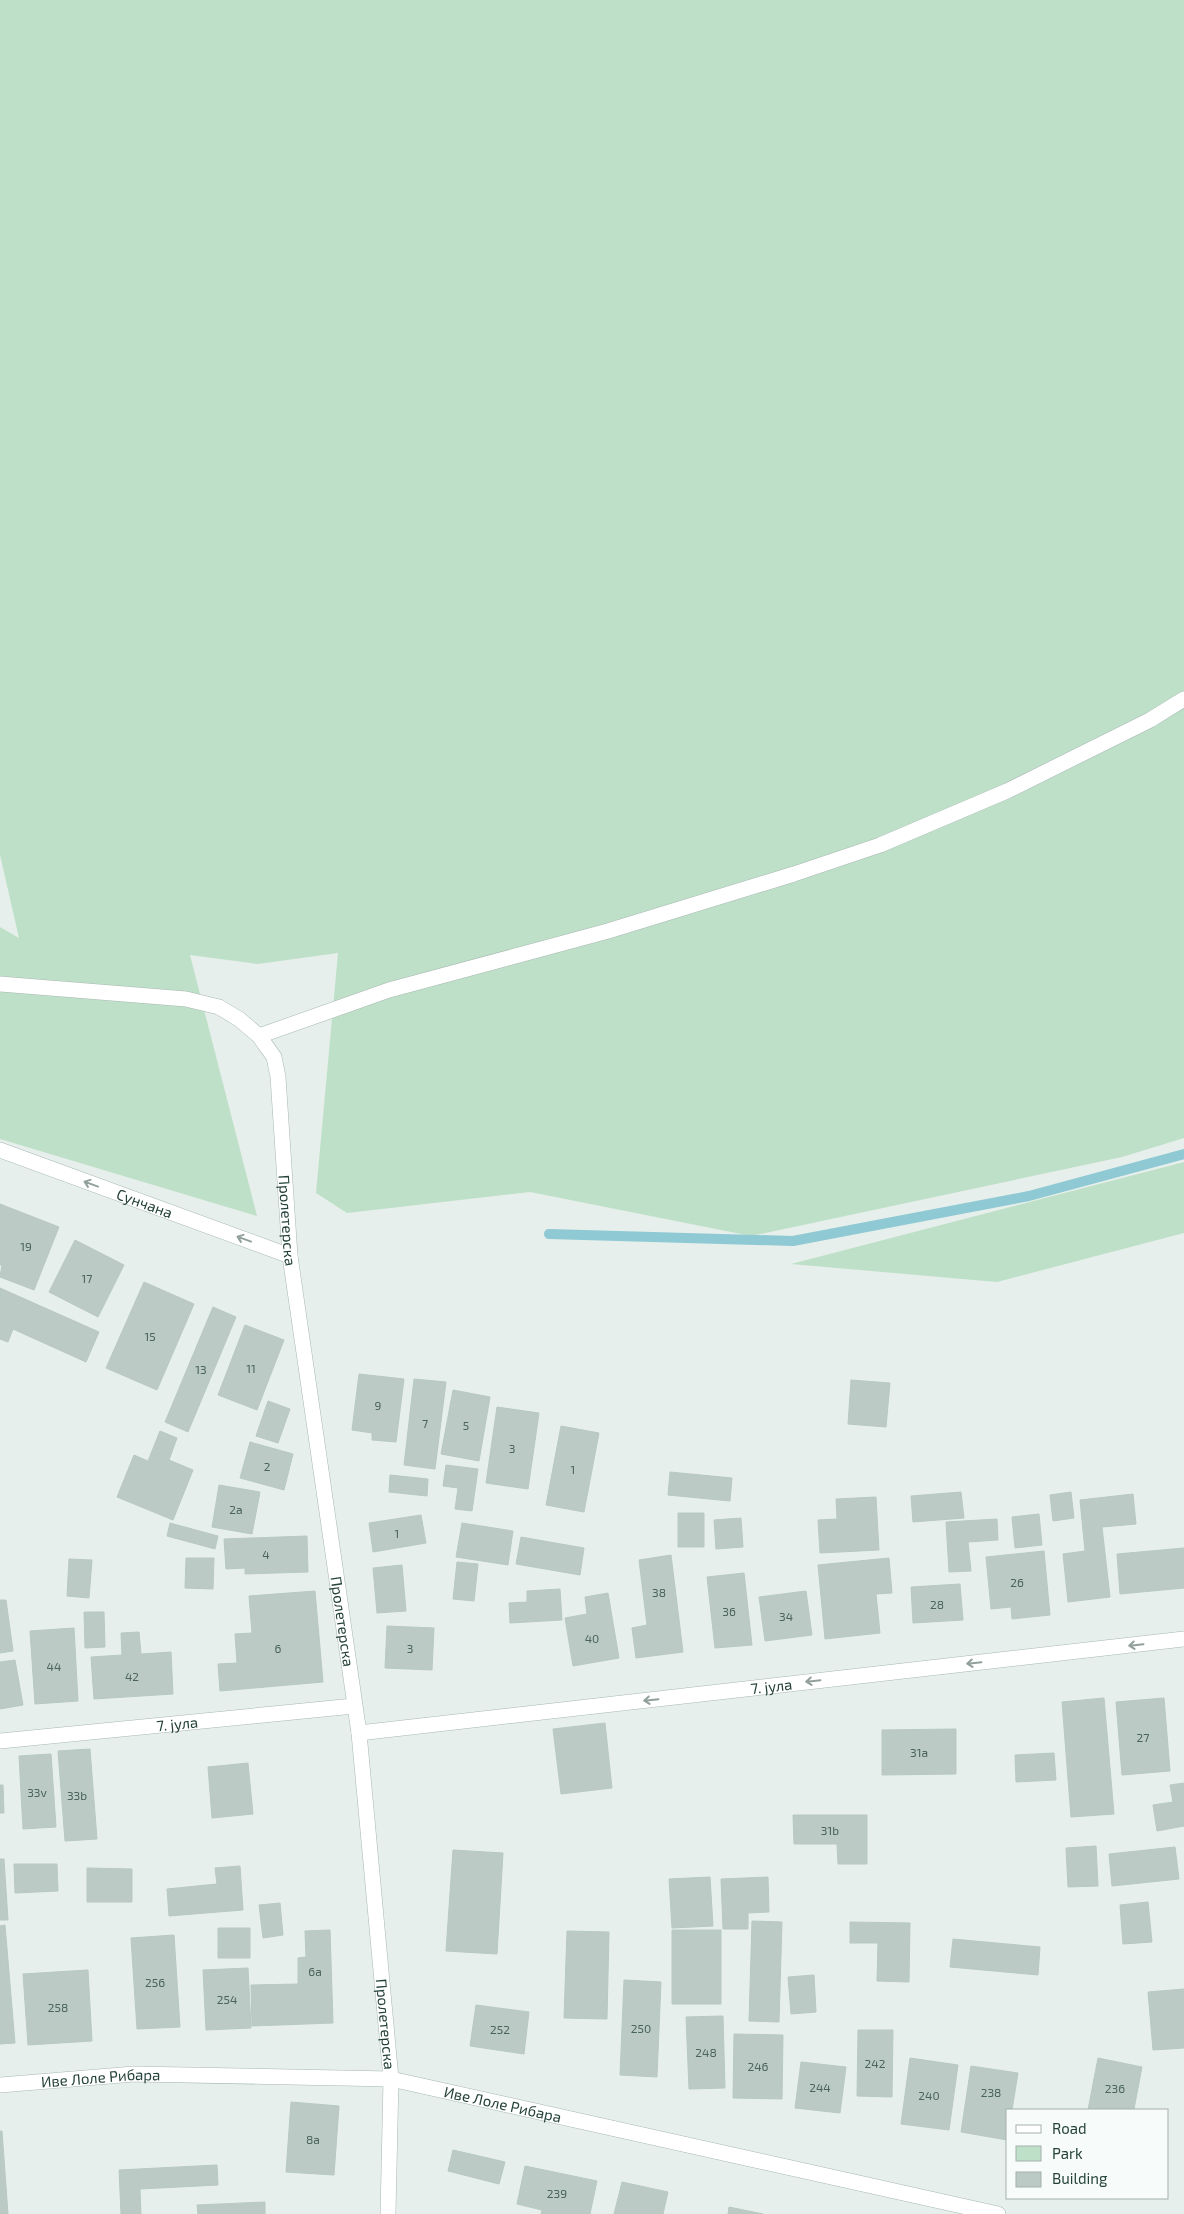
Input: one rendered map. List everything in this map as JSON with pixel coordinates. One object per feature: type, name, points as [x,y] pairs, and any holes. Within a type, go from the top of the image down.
[{"type":"street","points":[[259,1036],[390,990],[608,932],[880,845],[1015,787],[1150,720],[1184,699]]},
{"type":"street","name":"Пролетерска","points":[[0,984],[186,999],[219,1007],[239,1019],[259,1036],[274,1057],[278,1077],[290,1256],[359,1733],[391,2079],[388,2214]]},
{"type":"street","name":"Сунчана","points":[[0,1150],[290,1256]]},
{"type":"street","name":"7. јула","points":[[359,1733],[1184,1639]]},
{"type":"street","name":"7. јула","points":[[0,1741],[354,1706]]},
{"type":"street","name":"Иве Лоле Рибара","points":[[0,2085],[134,2074],[391,2079],[998,2214]]},
{"type":"green space","points":[[0,0],[1184,0],[1184,1138],[1122,1157],[751,1236],[530,1192],[347,1213],[316,1193],[338,953],[258,964],[190,955],[257,1216],[0,1139],[0,927],[19,938],[0,855]]},
{"type":"green space","points":[[1184,1162],[1184,1233],[997,1282],[791,1264]]},
{"type":"building","points":[[0,1204],[59,1227],[34,1290],[0,1277],[2,1265],[0,1265]]},
{"type":"building","points":[[75,1240],[124,1265],[98,1317],[49,1292]]},
{"type":"building","points":[[144,1282],[194,1304],[157,1390],[106,1368]]},
{"type":"building","points":[[0,1288],[99,1332],[86,1362],[13,1329],[8,1342],[0,1339]]},
{"type":"building","points":[[213,1307],[236,1317],[188,1432],[165,1422]]},
{"type":"building","points":[[245,1325],[284,1340],[257,1410],[218,1395]]},
{"type":"building","points":[[359,1374],[404,1379],[396,1442],[372,1440],[372,1433],[352,1430]]},
{"type":"building","points":[[414,1379],[446,1382],[435,1469],[404,1465]]},
{"type":"building","points":[[851,1380],[890,1383],[886,1427],[848,1424]]},
{"type":"building","points":[[453,1390],[490,1397],[479,1461],[441,1454]]},
{"type":"building","points":[[268,1401],[290,1409],[278,1443],[256,1436]]},
{"type":"building","points":[[497,1407],[539,1413],[528,1489],[486,1483]]},
{"type":"building","points":[[561,1426],[599,1433],[584,1512],[546,1505]]},
{"type":"building","points":[[160,1431],[177,1438],[169,1460],[193,1470],[173,1520],[117,1497],[134,1455],[148,1461]]},
{"type":"building","points":[[250,1442],[293,1454],[284,1490],[240,1478]]},
{"type":"building","points":[[446,1465],[478,1469],[472,1511],[455,1509],[458,1488],[443,1486]]},
{"type":"building","points":[[670,1472],[732,1478],[730,1501],[668,1495]]},
{"type":"building","points":[[390,1475],[428,1479],[427,1496],[389,1492]]},
{"type":"building","points":[[219,1485],[260,1492],[252,1534],[212,1527]]},
{"type":"building","points":[[961,1492],[964,1518],[913,1522],[911,1496]]},
{"type":"building","points":[[1071,1492],[1074,1518],[1053,1521],[1050,1495]]},
{"type":"building","points":[[1133,1494],[1136,1524],[1102,1527],[1110,1597],[1068,1602],[1063,1554],[1085,1551],[1080,1500]]},
{"type":"building","points":[[876,1497],[879,1550],[820,1553],[818,1520],[837,1519],[836,1499]]},
{"type":"building","points":[[678,1513],[704,1513],[704,1547],[678,1547]]},
{"type":"building","points":[[1039,1514],[1042,1545],[1015,1548],[1012,1517]]},
{"type":"building","points":[[421,1515],[426,1543],[373,1552],[369,1523]]},
{"type":"building","points":[[741,1518],[743,1547],[716,1549],[714,1520]]},
{"type":"building","points":[[997,1519],[998,1540],[968,1542],[971,1571],[949,1572],[946,1522]]},
{"type":"building","points":[[170,1523],[218,1536],[215,1549],[167,1536]]},
{"type":"building","points":[[462,1523],[513,1531],[508,1565],[456,1557]]},
{"type":"building","points":[[307,1536],[308,1572],[245,1574],[245,1568],[226,1569],[224,1539]]},
{"type":"building","points":[[521,1537],[584,1548],[580,1575],[516,1564]]},
{"type":"building","points":[[1184,1548],[1184,1588],[1120,1594],[1117,1554]]},
{"type":"building","points":[[1044,1551],[1050,1615],[1012,1619],[1011,1607],[991,1609],[986,1557]]},
{"type":"building","points":[[671,1555],[683,1652],[636,1658],[632,1628],[647,1625],[639,1560]]},
{"type":"building","points":[[186,1558],[214,1558],[213,1589],[185,1588]]},
{"type":"building","points":[[889,1558],[892,1593],[876,1594],[880,1633],[825,1639],[818,1565]]},
{"type":"building","points":[[69,1559],[92,1560],[89,1598],[67,1596]]},
{"type":"building","points":[[457,1562],[478,1564],[474,1601],[453,1599]]},
{"type":"building","points":[[402,1565],[406,1611],[377,1613],[373,1568]]},
{"type":"building","points":[[744,1573],[752,1645],[715,1648],[707,1577]]},
{"type":"building","points":[[960,1584],[963,1620],[913,1623],[911,1587]]},
{"type":"building","points":[[560,1589],[562,1620],[510,1623],[509,1603],[527,1602],[527,1591]]},
{"type":"building","points":[[315,1591],[323,1682],[220,1691],[218,1664],[237,1663],[235,1634],[252,1633],[249,1596]]},
{"type":"building","points":[[806,1591],[812,1635],[765,1641],[759,1597]]},
{"type":"building","points":[[608,1593],[619,1658],[573,1666],[565,1618],[587,1614],[585,1597]]},
{"type":"building","points":[[0,1600],[6,1600],[13,1651],[0,1653]]},
{"type":"building","points":[[84,1612],[104,1612],[105,1647],[85,1648]]},
{"type":"building","points":[[387,1626],[434,1628],[432,1670],[385,1668]]},
{"type":"building","points":[[74,1628],[78,1701],[35,1704],[30,1631]]},
{"type":"building","points":[[139,1632],[141,1654],[171,1652],[173,1694],[94,1699],[91,1657],[122,1655],[121,1633]]},
{"type":"building","points":[[15,1660],[23,1705],[0,1709],[0,1662]]},
{"type":"building","points":[[1104,1698],[1114,1814],[1071,1817],[1062,1702]]},
{"type":"building","points":[[1164,1698],[1170,1771],[1122,1775],[1116,1702]]},
{"type":"building","points":[[605,1723],[612,1788],[561,1794],[553,1729]]},
{"type":"building","points":[[956,1729],[956,1774],[882,1775],[882,1730]]},
{"type":"building","points":[[90,1749],[97,1839],[65,1841],[58,1751]]},
{"type":"building","points":[[1054,1753],[1056,1780],[1016,1782],[1015,1755]]},
{"type":"building","points":[[51,1754],[56,1827],[23,1829],[19,1756]]},
{"type":"building","points":[[248,1763],[253,1814],[212,1818],[208,1767]]},
{"type":"building","points":[[1184,1783],[1184,1826],[1157,1831],[1153,1805],[1173,1802],[1170,1785]]},
{"type":"building","points":[[0,1785],[3,1785],[4,1813],[0,1813]]},
{"type":"building","points":[[793,1815],[867,1815],[867,1864],[838,1864],[837,1844],[794,1844]]},
{"type":"building","points":[[1096,1846],[1098,1886],[1068,1887],[1066,1848]]},
{"type":"building","points":[[1175,1847],[1179,1879],[1112,1886],[1109,1854]]},
{"type":"building","points":[[453,1850],[503,1853],[497,1954],[446,1951]]},
{"type":"building","points":[[0,1859],[4,1859],[8,1920],[0,1920]]},
{"type":"building","points":[[14,1864],[57,1864],[58,1891],[15,1893]]},
{"type":"building","points":[[240,1866],[243,1910],[169,1916],[167,1889],[217,1884],[215,1868]]},
{"type":"building","points":[[87,1868],[132,1869],[132,1902],[87,1902]]},
{"type":"building","points":[[710,1877],[713,1926],[672,1928],[669,1879]]},
{"type":"building","points":[[768,1877],[769,1912],[748,1913],[748,1929],[723,1929],[721,1879]]},
{"type":"building","points":[[1148,1902],[1152,1942],[1123,1944],[1120,1905]]},
{"type":"building","points":[[280,1903],[283,1935],[263,1938],[259,1905]]},
{"type":"building","points":[[752,1921],[782,1922],[779,2022],[749,2021]]},
{"type":"building","points":[[850,1922],[910,1923],[909,1982],[877,1981],[878,1943],[850,1943]]},
{"type":"building","points":[[5,1925],[15,2043],[0,2044],[0,1926]]},
{"type":"building","points":[[218,1928],[250,1928],[250,1958],[218,1958]]},
{"type":"building","points":[[330,1930],[333,2023],[252,2026],[251,1985],[298,1984],[298,1958],[306,1957],[305,1931]]},
{"type":"building","points":[[672,1930],[721,1930],[721,2004],[672,2004]]},
{"type":"building","points":[[567,1931],[609,1932],[607,2019],[564,2018]]},
{"type":"building","points":[[174,1935],[180,2027],[137,2029],[131,1938]]},
{"type":"building","points":[[953,1939],[1040,1947],[1038,1975],[950,1967]]},
{"type":"building","points":[[248,1968],[251,2028],[206,2030],[203,1970]]},
{"type":"building","points":[[88,1970],[92,2041],[28,2045],[23,1974]]},
{"type":"building","points":[[814,1975],[816,2012],[791,2014],[788,1977]]},
{"type":"building","points":[[624,1980],[661,1982],[657,2077],[620,2075]]},
{"type":"building","points":[[1184,1989],[1184,2048],[1153,2050],[1148,1992]]},
{"type":"building","points":[[476,2005],[529,2012],[524,2054],[470,2046]]},
{"type":"building","points":[[723,2016],[725,2088],[689,2089],[686,2017]]},
{"type":"building","points":[[858,2030],[893,2030],[892,2097],[857,2096]]},
{"type":"building","points":[[734,2034],[783,2035],[782,2099],[733,2098]]},
{"type":"building","points":[[910,2058],[958,2065],[949,2130],[901,2124]]},
{"type":"building","points":[[1098,2058],[1142,2067],[1134,2109],[1088,2109]]},
{"type":"building","points":[[801,2062],[846,2067],[840,2113],[795,2108]]},
{"type":"building","points":[[971,2066],[1018,2073],[1012,2109],[1006,2109],[1006,2140],[961,2132]]},
{"type":"building","points":[[291,2102],[339,2106],[334,2175],[286,2172]]},
{"type":"building","points":[[0,2131],[2,2131],[8,2214],[0,2214]]},
{"type":"building","points":[[453,2150],[505,2162],[499,2184],[448,2171]]},
{"type":"building","points":[[217,2165],[218,2185],[140,2189],[141,2214],[121,2214],[119,2170]]},
{"type":"building","points":[[525,2166],[597,2181],[590,2214],[541,2214],[542,2210],[517,2204]]},
{"type":"building","points":[[622,2182],[668,2192],[663,2214],[614,2214]]},
{"type":"building","points":[[265,2202],[265,2214],[198,2214],[197,2205]]},
{"type":"building","points":[[729,2207],[763,2214],[728,2214]]},
{"type":"waterway","points":[[549,1234],[793,1241],[1029,1196],[1184,1154]]}]
